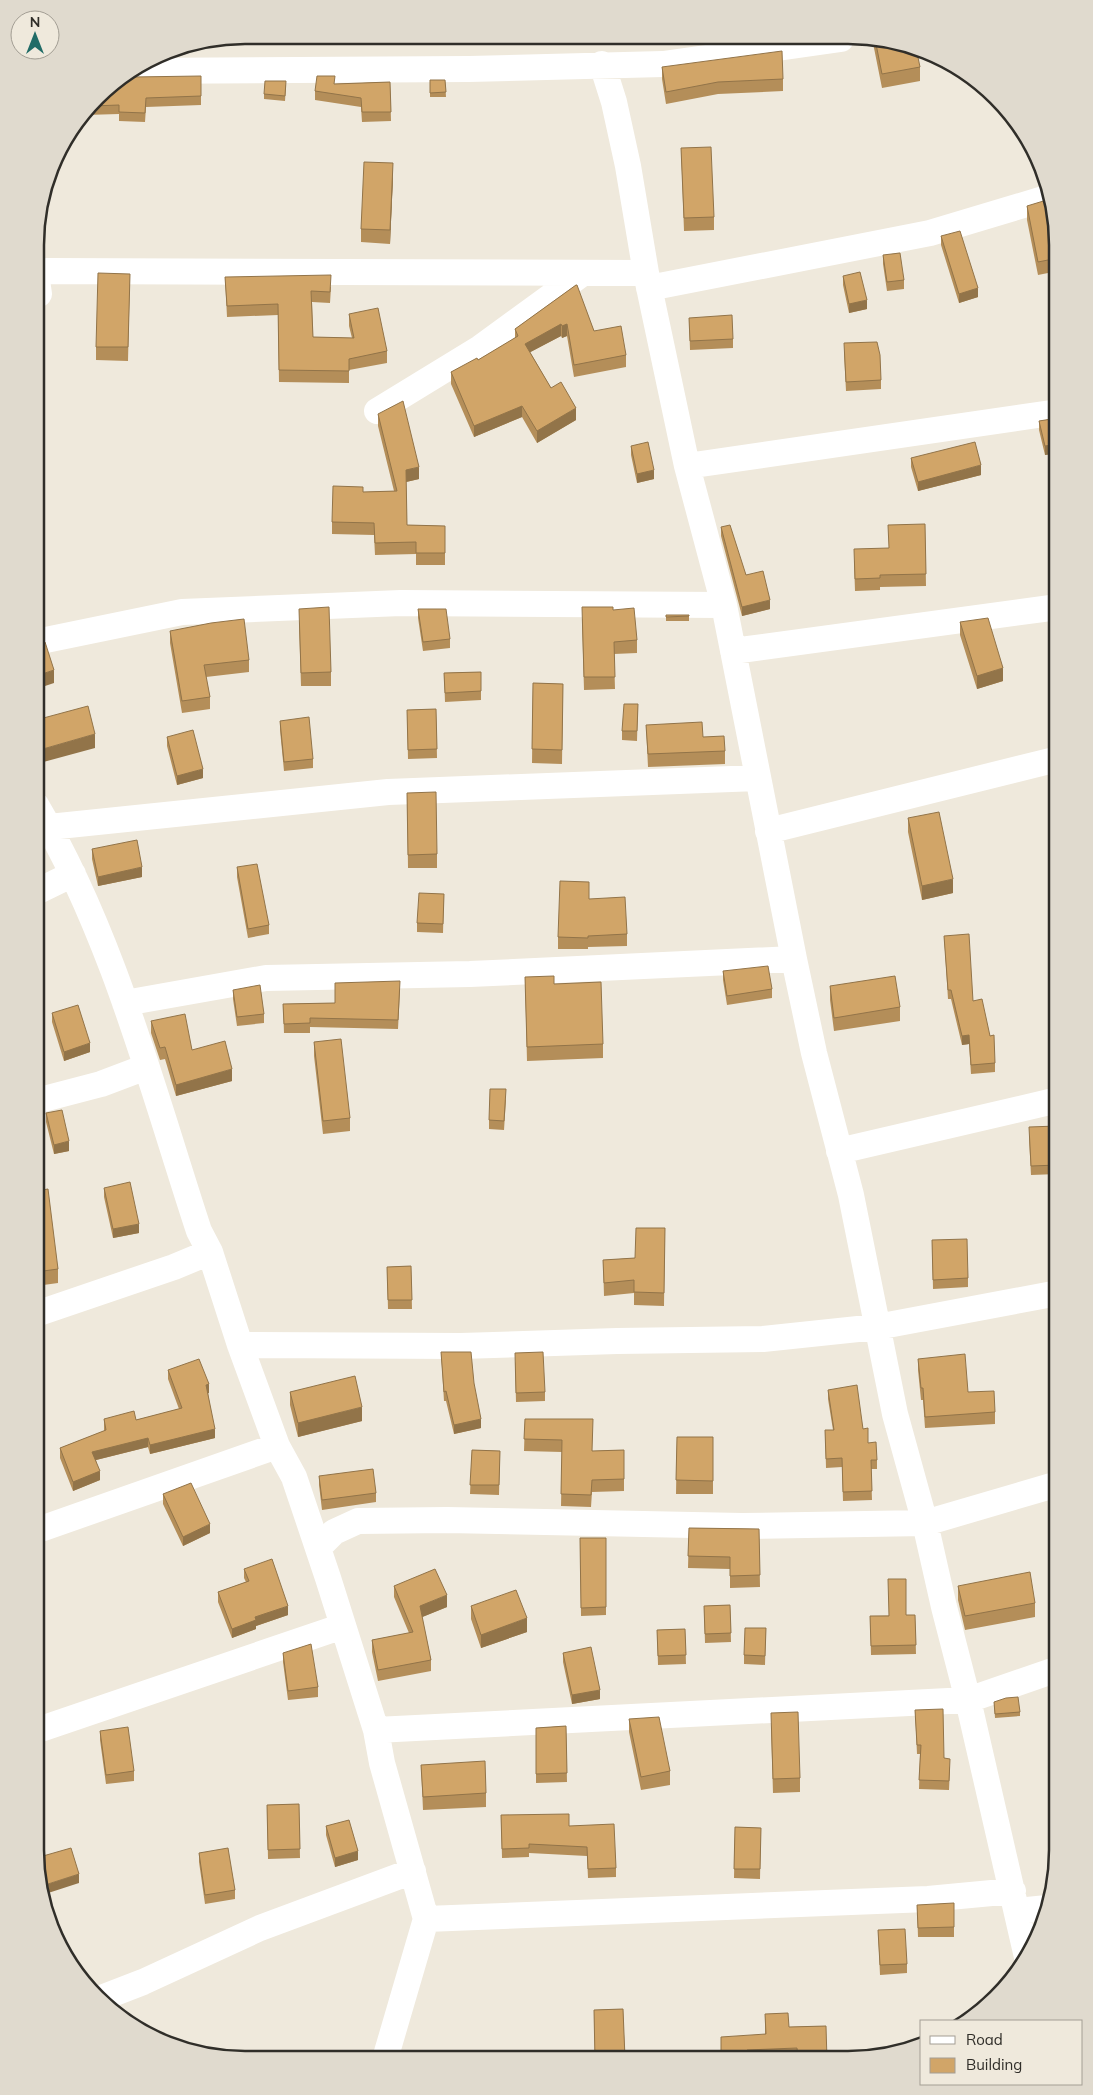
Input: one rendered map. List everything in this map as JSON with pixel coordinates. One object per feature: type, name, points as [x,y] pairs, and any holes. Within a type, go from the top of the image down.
[{"type":"street","points":[[144,71],[469,69],[602,64],[664,64],[806,44]]},
{"type":"street","points":[[602,64],[614,102],[628,166],[648,280],[687,466],[724,605],[794,959],[814,1053],[851,1195],[895,1414],[925,1523],[1025,1946]]},
{"type":"street","points":[[44,282],[583,272],[648,280],[930,233],[1043,199]]},
{"type":"street","points":[[377,411],[480,348],[583,272]]},
{"type":"street","points":[[687,466],[1049,413]]},
{"type":"street","points":[[44,640],[182,612],[401,603],[724,605]]},
{"type":"street","points":[[733,651],[1049,608]]},
{"type":"street","points":[[768,831],[1049,761]]},
{"type":"street","points":[[49,828],[388,792],[758,778]]},
{"type":"street","points":[[44,819],[73,874],[125,1003],[199,1231],[210,1252],[240,1344],[277,1446],[294,1477],[376,1730],[382,1763],[426,1919],[387,2051]]},
{"type":"street","points":[[44,888],[73,874]]},
{"type":"street","points":[[125,1003],[266,978],[470,974],[794,959]]},
{"type":"street","points":[[44,1100],[101,1084],[146,1068]]},
{"type":"street","points":[[839,1151],[1049,1102]]},
{"type":"street","points":[[44,1311],[174,1267],[210,1252]]},
{"type":"street","points":[[240,1344],[461,1346],[616,1341],[763,1340],[877,1328],[1049,1296]]},
{"type":"street","points":[[44,1528],[277,1446]]},
{"type":"street","points":[[318,1548],[334,1532],[358,1522],[447,1520],[742,1526],[925,1523],[1049,1487]]},
{"type":"street","points":[[44,1728],[343,1626]]},
{"type":"street","points":[[376,1730],[968,1700],[1049,1672]]},
{"type":"street","points":[[107,1996],[143,1982],[260,1928],[413,1871]]},
{"type":"street","points":[[426,1919],[928,1899],[1015,1901],[1041,1907]]},
{"type":"building","points":[[876,46],[918,56],[920,67],[882,74]]},
{"type":"building","points":[[782,51],[783,79],[718,82],[666,92],[662,67]]},
{"type":"building","points":[[201,76],[201,96],[146,98],[145,113],[119,112],[119,105],[100,106],[122,85],[135,77]]},
{"type":"building","points":[[317,76],[335,76],[334,84],[390,82],[391,112],[362,112],[361,98],[315,91]]},
{"type":"building","points":[[430,80],[445,80],[446,92],[430,93]]},
{"type":"building","points":[[265,81],[286,81],[285,96],[264,94]]},
{"type":"building","points":[[711,147],[714,217],[684,218],[681,148]]},
{"type":"building","points":[[364,162],[393,163],[390,230],[361,229]]},
{"type":"building","points":[[1044,201],[1048,219],[1049,260],[1038,262],[1027,206]]},
{"type":"building","points":[[960,231],[978,288],[959,294],[941,236]]},
{"type":"building","points":[[900,253],[904,280],[887,282],[883,255]]},
{"type":"building","points":[[860,272],[867,300],[849,304],[843,276]]},
{"type":"building","points":[[98,273],[130,274],[128,347],[96,347]]},
{"type":"building","points":[[331,275],[330,292],[311,291],[313,337],[354,338],[349,314],[378,308],[387,351],[349,359],[349,371],[279,370],[278,304],[227,306],[225,277]]},
{"type":"building","points":[[576,285],[594,331],[621,326],[626,355],[574,365],[567,324],[562,326],[561,324],[525,344],[551,388],[561,382],[576,408],[537,431],[522,406],[474,426],[451,372],[477,358],[478,360],[518,336],[515,329]]},
{"type":"building","points":[[732,315],[733,339],[690,341],[689,318]]},
{"type":"building","points":[[877,342],[880,355],[881,380],[846,382],[844,343]]},
{"type":"building","points":[[403,401],[419,467],[406,470],[407,525],[445,526],[445,553],[416,553],[416,542],[375,543],[374,523],[332,522],[333,486],[363,487],[363,492],[397,491],[378,414]]},
{"type":"building","points":[[1049,419],[1049,445],[1045,446],[1039,421]]},
{"type":"building","points":[[648,442],[654,470],[637,474],[631,446]]},
{"type":"building","points":[[975,442],[981,465],[918,482],[911,458]]},
{"type":"building","points":[[925,524],[926,574],[880,575],[880,578],[855,579],[854,549],[889,548],[888,525]]},
{"type":"building","points":[[730,525],[746,575],[763,571],[770,600],[742,607],[721,527]]},
{"type":"building","points":[[329,607],[331,672],[301,673],[299,609]]},
{"type":"building","points":[[582,607],[613,607],[613,610],[634,608],[637,640],[614,642],[615,677],[584,677]]},
{"type":"building","points":[[418,609],[446,609],[450,639],[423,642]]},
{"type":"building","points":[[666,615],[689,615],[689,616],[666,617]]},
{"type":"building","points":[[988,618],[1003,668],[977,676],[960,622]]},
{"type":"building","points":[[244,619],[249,660],[204,665],[210,697],[182,701],[170,631]]},
{"type":"building","points":[[44,642],[54,670],[44,673]]},
{"type":"building","points":[[481,672],[481,691],[445,693],[444,673]]},
{"type":"building","points":[[533,683],[563,684],[562,750],[532,749]]},
{"type":"building","points":[[624,704],[638,704],[637,731],[622,731]]},
{"type":"building","points":[[88,706],[95,734],[44,749],[44,718]]},
{"type":"building","points":[[436,709],[437,749],[408,750],[407,710]]},
{"type":"building","points":[[309,717],[313,759],[284,762],[280,721]]},
{"type":"building","points":[[702,722],[703,737],[724,736],[725,751],[648,754],[646,725]]},
{"type":"building","points":[[193,730],[203,769],[177,776],[167,737]]},
{"type":"building","points":[[436,792],[437,854],[408,855],[407,793]]},
{"type":"building","points":[[939,812],[953,879],[922,886],[908,818]]},
{"type":"building","points":[[137,840],[142,867],[98,877],[92,849]]},
{"type":"building","points":[[257,864],[269,925],[248,929],[237,867]]},
{"type":"building","points":[[560,881],[589,882],[589,899],[625,897],[627,934],[588,936],[588,938],[558,937]]},
{"type":"building","points":[[419,893],[444,894],[443,924],[417,923]]},
{"type":"building","points":[[969,934],[973,1001],[982,999],[990,1036],[994,1035],[995,1063],[971,1065],[969,1035],[962,1036],[951,990],[948,990],[944,936]]},
{"type":"building","points":[[768,966],[772,989],[727,996],[723,971]]},
{"type":"building","points":[[554,976],[554,984],[601,982],[603,1044],[527,1047],[525,977]]},
{"type":"building","points":[[895,976],[900,1007],[834,1018],[830,986]]},
{"type":"building","points":[[400,981],[398,1020],[310,1018],[310,1023],[284,1024],[283,1004],[335,1003],[335,983]]},
{"type":"building","points":[[260,985],[264,1014],[237,1017],[233,990]]},
{"type":"building","points":[[78,1005],[90,1043],[64,1052],[52,1013]]},
{"type":"building","points":[[185,1014],[192,1050],[225,1041],[232,1069],[176,1085],[165,1047],[160,1048],[151,1021]]},
{"type":"building","points":[[341,1039],[350,1118],[323,1121],[314,1042]]},
{"type":"building","points":[[490,1089],[506,1089],[504,1121],[489,1120]]},
{"type":"building","points":[[62,1110],[69,1141],[54,1145],[46,1113]]},
{"type":"building","points":[[1049,1126],[1049,1165],[1031,1166],[1029,1127]]},
{"type":"building","points":[[130,1182],[139,1224],[113,1229],[104,1188]]},
{"type":"building","points":[[48,1189],[58,1269],[44,1271],[44,1190]]},
{"type":"building","points":[[636,1228],[665,1228],[664,1293],[634,1292],[634,1280],[604,1283],[603,1260],[635,1258]]},
{"type":"building","points":[[967,1239],[968,1278],[933,1280],[932,1240]]},
{"type":"building","points":[[411,1266],[412,1300],[388,1300],[387,1267]]},
{"type":"building","points":[[441,1352],[471,1352],[474,1383],[481,1419],[454,1425],[446,1391],[444,1392]]},
{"type":"building","points":[[543,1352],[545,1392],[516,1393],[515,1353]]},
{"type":"building","points":[[965,1354],[968,1392],[994,1391],[995,1412],[925,1417],[918,1359]]},
{"type":"building","points":[[199,1359],[209,1384],[206,1385],[215,1429],[150,1445],[148,1438],[92,1452],[100,1471],[73,1482],[60,1448],[106,1430],[104,1419],[134,1411],[136,1420],[182,1408],[168,1370]]},
{"type":"building","points":[[355,1376],[362,1407],[298,1423],[290,1392]]},
{"type":"building","points":[[857,1385],[863,1429],[868,1428],[868,1443],[876,1442],[877,1460],[871,1460],[872,1491],[843,1492],[842,1458],[826,1459],[825,1430],[834,1430],[828,1390]]},
{"type":"building","points":[[525,1419],[593,1419],[592,1451],[624,1450],[624,1479],[592,1480],[591,1495],[561,1494],[562,1440],[524,1439]]},
{"type":"building","points":[[677,1437],[713,1437],[713,1481],[676,1480]]},
{"type":"building","points":[[472,1450],[500,1451],[499,1485],[470,1485]]},
{"type":"building","points":[[373,1469],[376,1493],[322,1500],[319,1476]]},
{"type":"building","points":[[191,1483],[210,1524],[183,1537],[163,1494]]},
{"type":"building","points":[[689,1528],[759,1529],[760,1575],[730,1576],[730,1557],[688,1556]]},
{"type":"building","points":[[580,1538],[606,1538],[606,1607],[581,1608]]},
{"type":"building","points":[[272,1559],[288,1606],[255,1617],[256,1620],[232,1629],[218,1592],[249,1581],[244,1569]]},
{"type":"building","points":[[435,1569],[447,1595],[420,1606],[431,1660],[378,1670],[372,1640],[413,1632],[394,1586]]},
{"type":"building","points":[[1030,1572],[1035,1603],[965,1616],[958,1586]]},
{"type":"building","points":[[888,1579],[906,1579],[906,1615],[915,1615],[916,1645],[871,1646],[870,1616],[889,1616]]},
{"type":"building","points":[[516,1590],[527,1618],[481,1635],[471,1606]]},
{"type":"building","points":[[730,1605],[731,1633],[705,1634],[704,1606]]},
{"type":"building","points":[[745,1628],[766,1628],[765,1656],[744,1655]]},
{"type":"building","points":[[685,1629],[686,1655],[658,1656],[657,1630]]},
{"type":"building","points":[[311,1644],[318,1687],[288,1691],[283,1653]]},
{"type":"building","points":[[591,1647],[600,1690],[572,1695],[563,1653]]},
{"type":"building","points":[[1018,1697],[1020,1712],[995,1714],[994,1702]]},
{"type":"building","points":[[943,1709],[944,1758],[950,1759],[949,1781],[919,1780],[921,1745],[917,1745],[915,1710]]},
{"type":"building","points":[[798,1712],[800,1778],[773,1779],[771,1713]]},
{"type":"building","points":[[659,1717],[670,1771],[641,1777],[629,1719]]},
{"type":"building","points":[[566,1726],[567,1773],[536,1774],[536,1728]]},
{"type":"building","points":[[128,1727],[134,1771],[106,1775],[100,1731]]},
{"type":"building","points":[[485,1761],[486,1793],[423,1797],[421,1765]]},
{"type":"building","points":[[299,1804],[300,1849],[268,1850],[267,1805]]},
{"type":"building","points":[[569,1814],[569,1826],[614,1824],[616,1868],[588,1869],[587,1847],[529,1844],[529,1848],[502,1849],[501,1815]]},
{"type":"building","points":[[349,1820],[358,1851],[335,1858],[326,1826]]},
{"type":"building","points":[[735,1827],[761,1828],[760,1869],[734,1869]]},
{"type":"building","points":[[71,1848],[79,1874],[47,1884],[44,1856]]},
{"type":"building","points":[[228,1848],[235,1890],[205,1895],[199,1853]]},
{"type":"building","points":[[954,1903],[954,1927],[918,1928],[917,1905]]},
{"type":"building","points":[[905,1929],[907,1964],[880,1965],[878,1930]]},
{"type":"building","points":[[623,2009],[625,2051],[595,2051],[594,2010]]},
{"type":"building","points":[[788,2013],[789,2027],[826,2026],[827,2051],[797,2051],[797,2048],[721,2051],[721,2037],[766,2034],[765,2014]]}]
